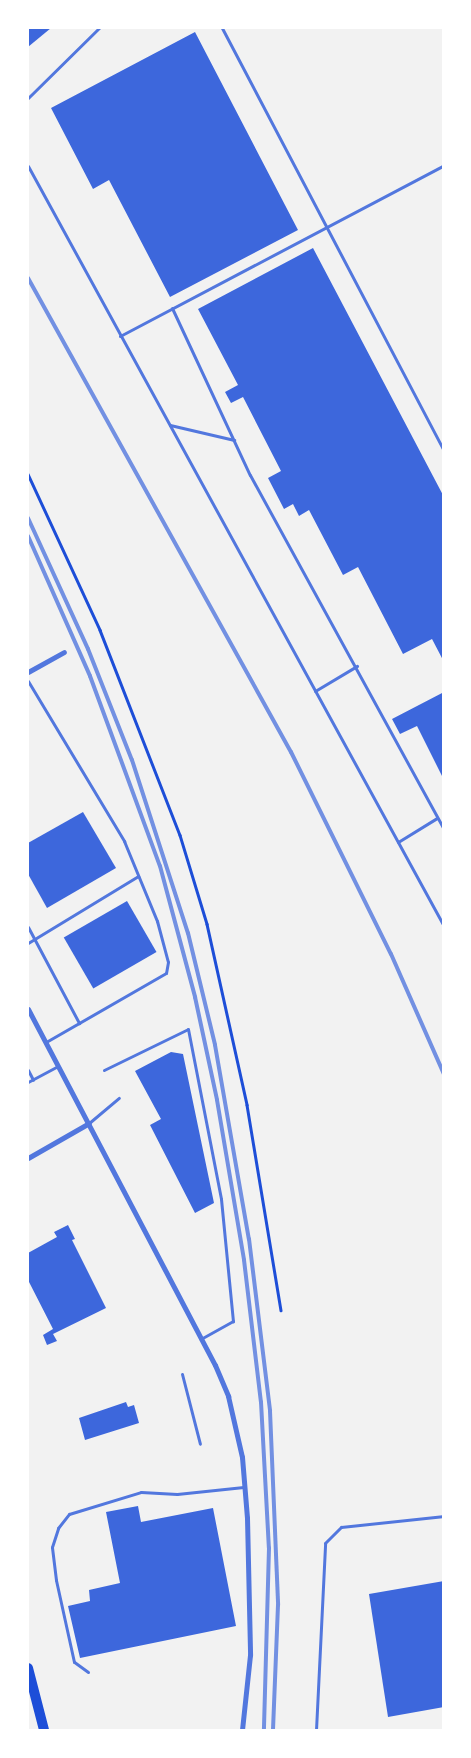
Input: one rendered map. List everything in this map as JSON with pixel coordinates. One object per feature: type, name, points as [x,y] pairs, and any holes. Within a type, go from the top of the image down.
[{"type":"main road","points":[[28,1668],[44,1730]]},
{"type":"street","points":[[28,672],[64,652]]},
{"type":"street","points":[[28,1009],[90,1123],[201,1339],[228,1396],[240,1441],[245,1487],[250,1655],[242,1730]]},
{"type":"street","points":[[28,1158],[90,1123]]},
{"type":"lane","points":[[28,98],[99,28]]},
{"type":"lane","points":[[222,28],[444,450]]},
{"type":"lane","points":[[120,336],[444,164]]},
{"type":"lane","points":[[28,166],[444,926]]},
{"type":"lane","points":[[172,308],[234,440],[444,830]]},
{"type":"lane","points":[[169,425],[234,440]]},
{"type":"lane","points":[[314,691],[357,666]]},
{"type":"lane","points":[[28,681],[124,841],[157,921],[168,962],[166,973],[46,1043]]},
{"type":"lane","points":[[398,842],[437,818]]},
{"type":"lane","points":[[28,943],[138,876]]},
{"type":"lane","points":[[28,927],[79,1023]]},
{"type":"lane","points":[[104,1070],[188,1029],[221,1199],[233,1321],[201,1339]]},
{"type":"lane","points":[[28,1082],[58,1066]]},
{"type":"lane","points":[[28,1070],[33,1080]]},
{"type":"lane","points":[[90,1123],[119,1098]]},
{"type":"lane","points":[[182,1374],[200,1444]]},
{"type":"lane","points":[[88,1672],[74,1662],[56,1580],[52,1546],[58,1528],[69,1514],[140,1492],[177,1494],[245,1487]]},
{"type":"lane","points":[[316,1730],[325,1543],[341,1527],[444,1516]]},
{"type":"path","points":[[28,474],[100,630],[180,835],[207,924],[247,1105],[281,1310]]},
{"type":"building","points":[[28,28],[51,28],[28,47]]},
{"type":"building","points":[[195,32],[298,230],[170,297],[109,180],[93,189],[51,108]]},
{"type":"building","points":[[313,248],[444,497],[444,662],[432,639],[403,654],[358,567],[343,575],[309,510],[299,516],[293,504],[284,509],[268,478],[281,471],[243,397],[231,403],[225,392],[238,385],[198,309]]},
{"type":"building","points":[[444,692],[444,780],[417,726],[400,734],[392,719]]},
{"type":"building","points":[[83,812],[116,868],[47,908],[28,874],[28,843]]},
{"type":"building","points":[[127,901],[156,952],[93,989],[64,938]]},
{"type":"building","points":[[171,1052],[183,1054],[214,1203],[195,1213],[150,1125],[161,1119],[135,1071]]},
{"type":"building","points":[[68,1225],[75,1239],[72,1240],[106,1308],[53,1334],[57,1341],[47,1345],[43,1335],[53,1329],[28,1280],[28,1253],[57,1237],[54,1232]]},
{"type":"building","points":[[126,1402],[128,1407],[134,1405],[139,1423],[85,1440],[79,1418]]},
{"type":"building","points":[[138,1506],[141,1522],[213,1508],[236,1626],[80,1658],[68,1606],[90,1601],[89,1590],[120,1583],[106,1512]]},
{"type":"building","points":[[444,1581],[444,1707],[388,1717],[369,1594]]},
{"type":"railway","points":[[28,278],[291,752],[391,954],[444,1074]]},
{"type":"railway","points":[[28,518],[88,649],[132,760],[188,933],[215,1045],[249,1239],[270,1411],[278,1605],[273,1730]]},
{"type":"railway","points":[[28,536],[90,676],[160,866],[195,997],[217,1100],[244,1260],[261,1402],[269,1548],[264,1730]]}]
